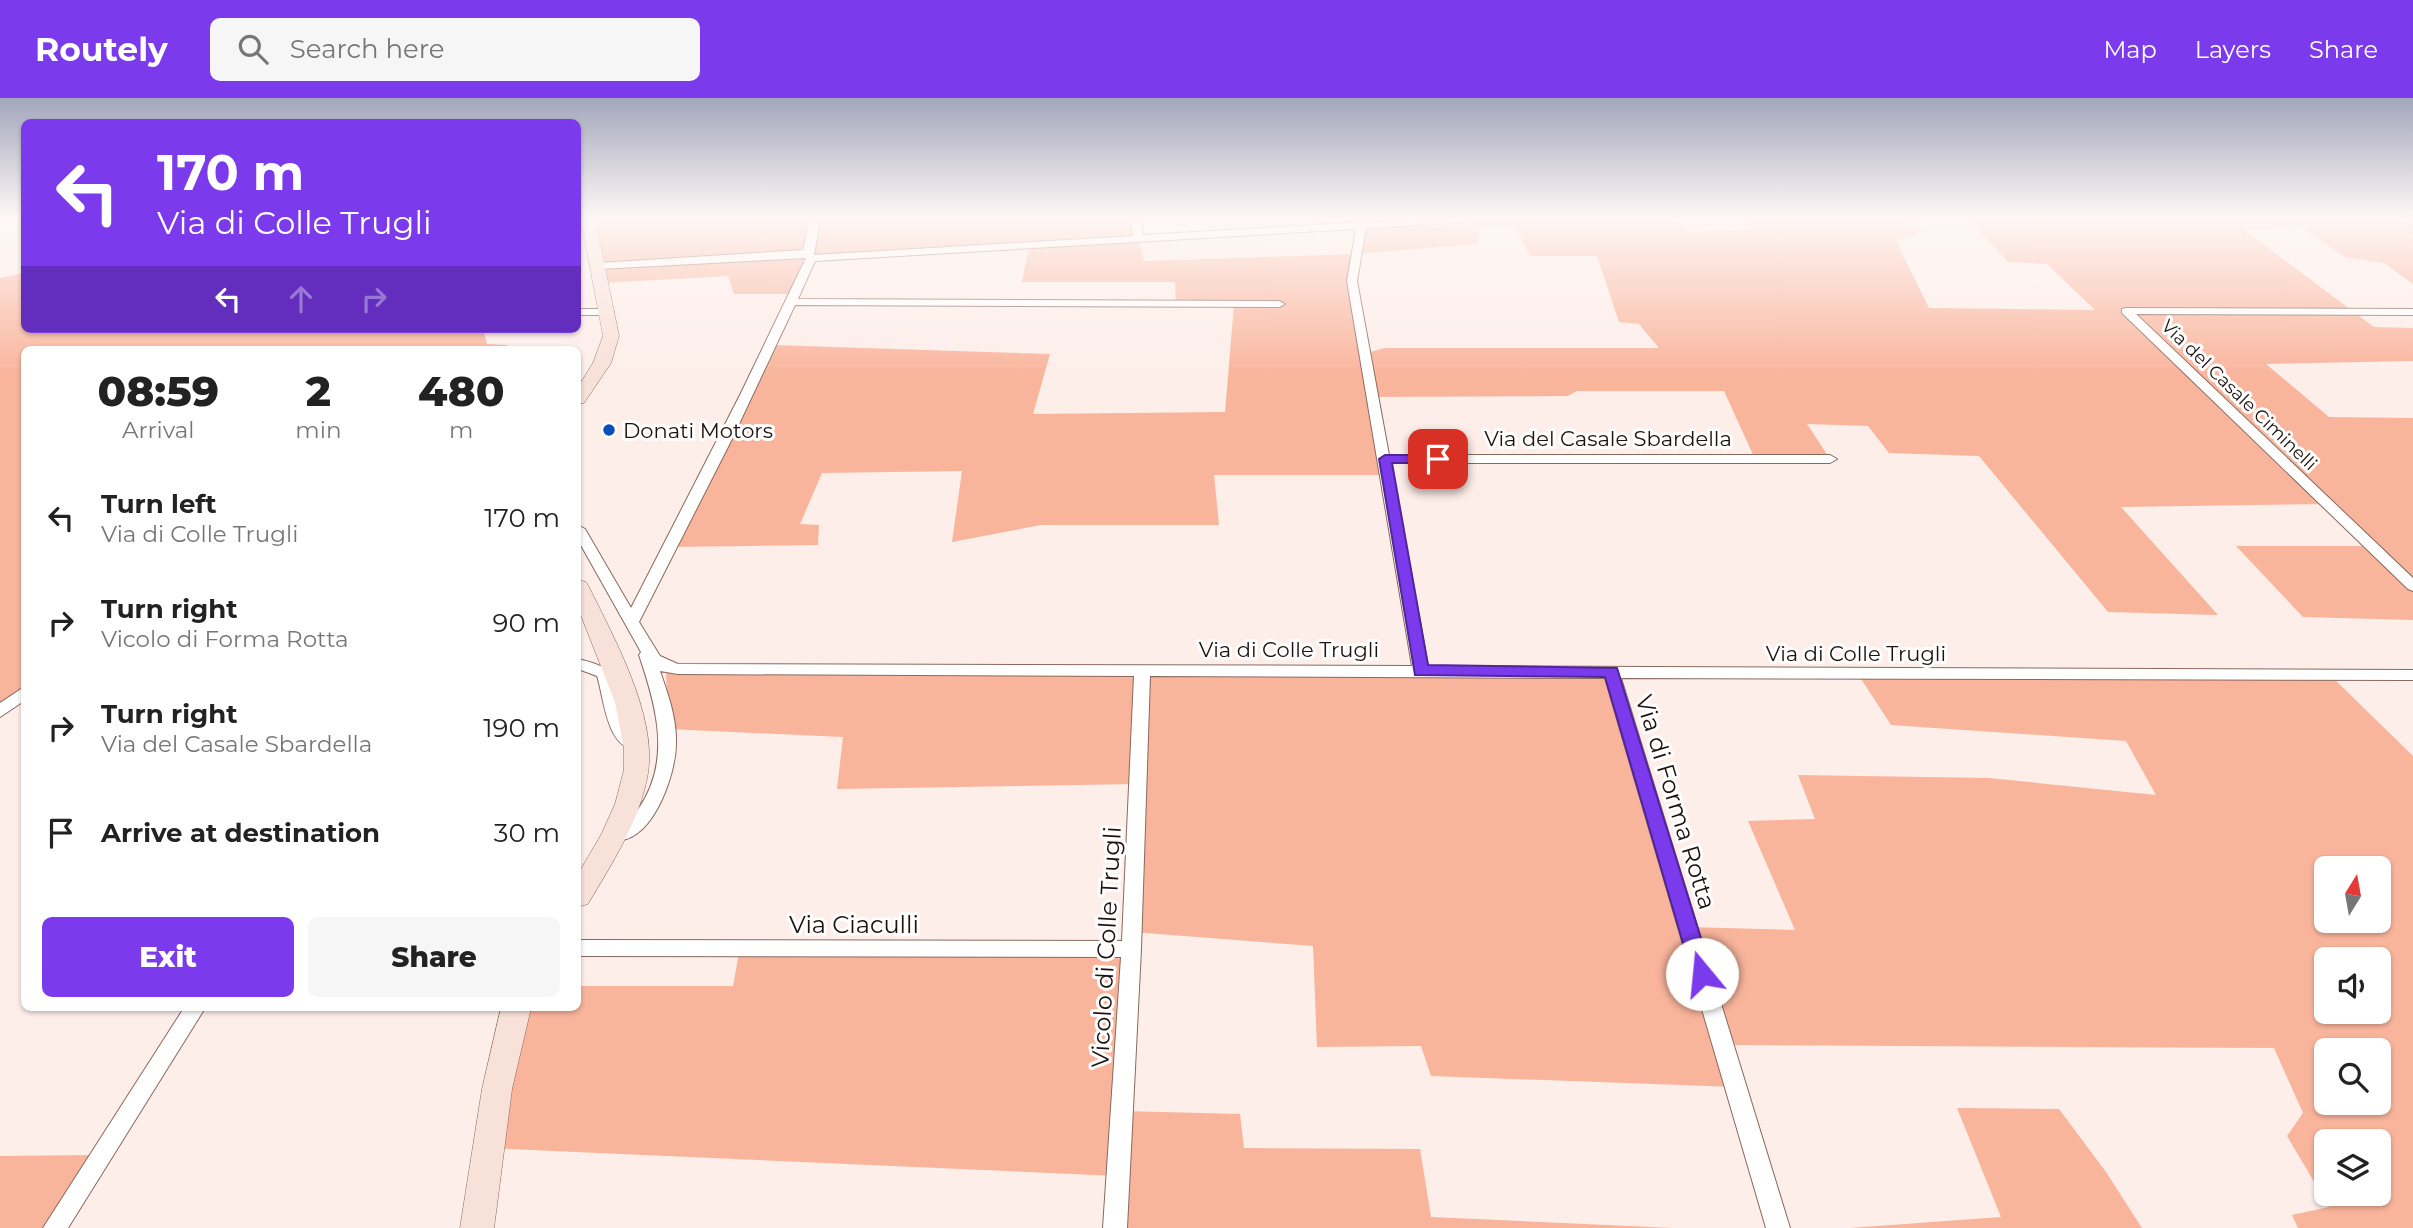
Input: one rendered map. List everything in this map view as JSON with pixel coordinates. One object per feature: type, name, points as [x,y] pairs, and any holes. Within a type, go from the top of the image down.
[{"type":"main road","points":[[581,395],[609,348],[611,333],[600,272]]},
{"type":"main road","points":[[581,594],[617,672],[636,743],[634,782],[614,834],[581,892]]},
{"type":"main road","points":[[477,1228],[497,1090],[515,1011]]},
{"type":"street","points":[[632,621],[738,415],[804,272]]},
{"type":"street","points":[[1353,272],[1352,279],[1421,671]]},
{"type":"street","points":[[792,302],[1279,304]]},
{"type":"street","name":"Via del Casale Ciminelli","points":[[2413,312],[2126,311],[2413,586]]},
{"type":"street","points":[[581,312],[608,312]]},
{"type":"street","name":"Via del Casale Sbardella","points":[[1385,459],[1830,459]]},
{"type":"street","name":"Via di Colle Trugli","points":[[581,534],[656,662],[678,668],[2413,675]]},
{"type":"street","points":[[614,834],[634,827],[641,820],[656,794],[668,755],[668,729],[664,709],[643,642]]},
{"type":"street","points":[[581,665],[604,673],[617,727],[624,736],[636,743]]},
{"type":"street","name":"Vicolo di Colle Trugli","points":[[1115,1228],[1131,949],[1142,669]]},
{"type":"street","name":"Via di Forma Rotta","points":[[1611,672],[1778,1228]]},
{"type":"street","points":[[0,711],[21,695]]},
{"type":"street","name":"Via Ciaculli","points":[[581,948],[1131,949]]},
{"type":"street","points":[[55,1228],[193,1011]]},
{"type":"shaded area","points":[[600,272],[806,272],[795,294],[734,294],[728,276],[602,283]]},
{"type":"shaded area","points":[[1024,272],[1357,272],[1366,353],[1385,348],[1659,348],[1639,324],[1619,322],[1602,272],[1911,272],[1929,308],[2095,310],[2055,272],[2300,272],[2374,327],[2413,328],[2413,361],[2266,364],[2329,417],[2413,418],[2413,620],[2303,617],[2236,546],[2370,546],[2328,504],[2121,507],[2218,615],[2108,612],[1979,456],[1889,453],[1868,426],[1807,424],[1830,459],[1755,459],[1724,391],[1577,391],[1568,396],[1374,397],[1388,475],[1214,475],[1219,525],[1041,525],[952,542],[962,471],[822,473],[800,524],[819,525],[818,545],[670,547],[772,345],[1050,354],[1033,414],[1225,412],[1234,305],[1176,304],[1175,282],[1022,282]]},
{"type":"shaded area","points":[[2396,272],[2413,272],[2413,284]]},
{"type":"shaded area","points":[[21,274],[21,333],[484,333],[487,344],[508,346],[21,346],[21,695],[0,711],[0,278]]},
{"type":"shaded area","points":[[666,667],[1611,672],[1687,927],[1795,930],[1748,821],[1815,819],[1798,775],[1989,778],[2156,795],[2126,741],[1891,725],[1858,674],[2330,675],[2413,756],[2413,1228],[2298,1228],[2292,1215],[2328,1206],[2391,1206],[2391,1129],[2314,1129],[2314,1182],[2287,1136],[2303,1113],[2274,1048],[1723,1045],[1735,1087],[1431,1076],[1421,1046],[1317,1047],[1313,946],[1132,932],[1138,784],[837,789],[843,737],[668,729]]},
{"type":"shaded area","points":[[740,948],[1131,949],[1122,1111],[1240,1114],[1244,1148],[1420,1149],[1431,1217],[1673,1228],[1115,1228],[1118,1176],[488,1148],[515,1011],[581,1011],[581,986],[733,986]]},
{"type":"shaded area","points":[[1957,1108],[2059,1109],[2106,1172],[2142,1228],[1850,1228],[2001,1217]]},
{"type":"shaded area","points":[[95,1155],[51,1228],[0,1228],[0,1156]]},
{"type":"place","name":"Donati Motors","points":[[609,430]]},
{"type":"route","points":[[1438,459],[1385,459],[1421,671],[1611,672],[1702,974]]}]
